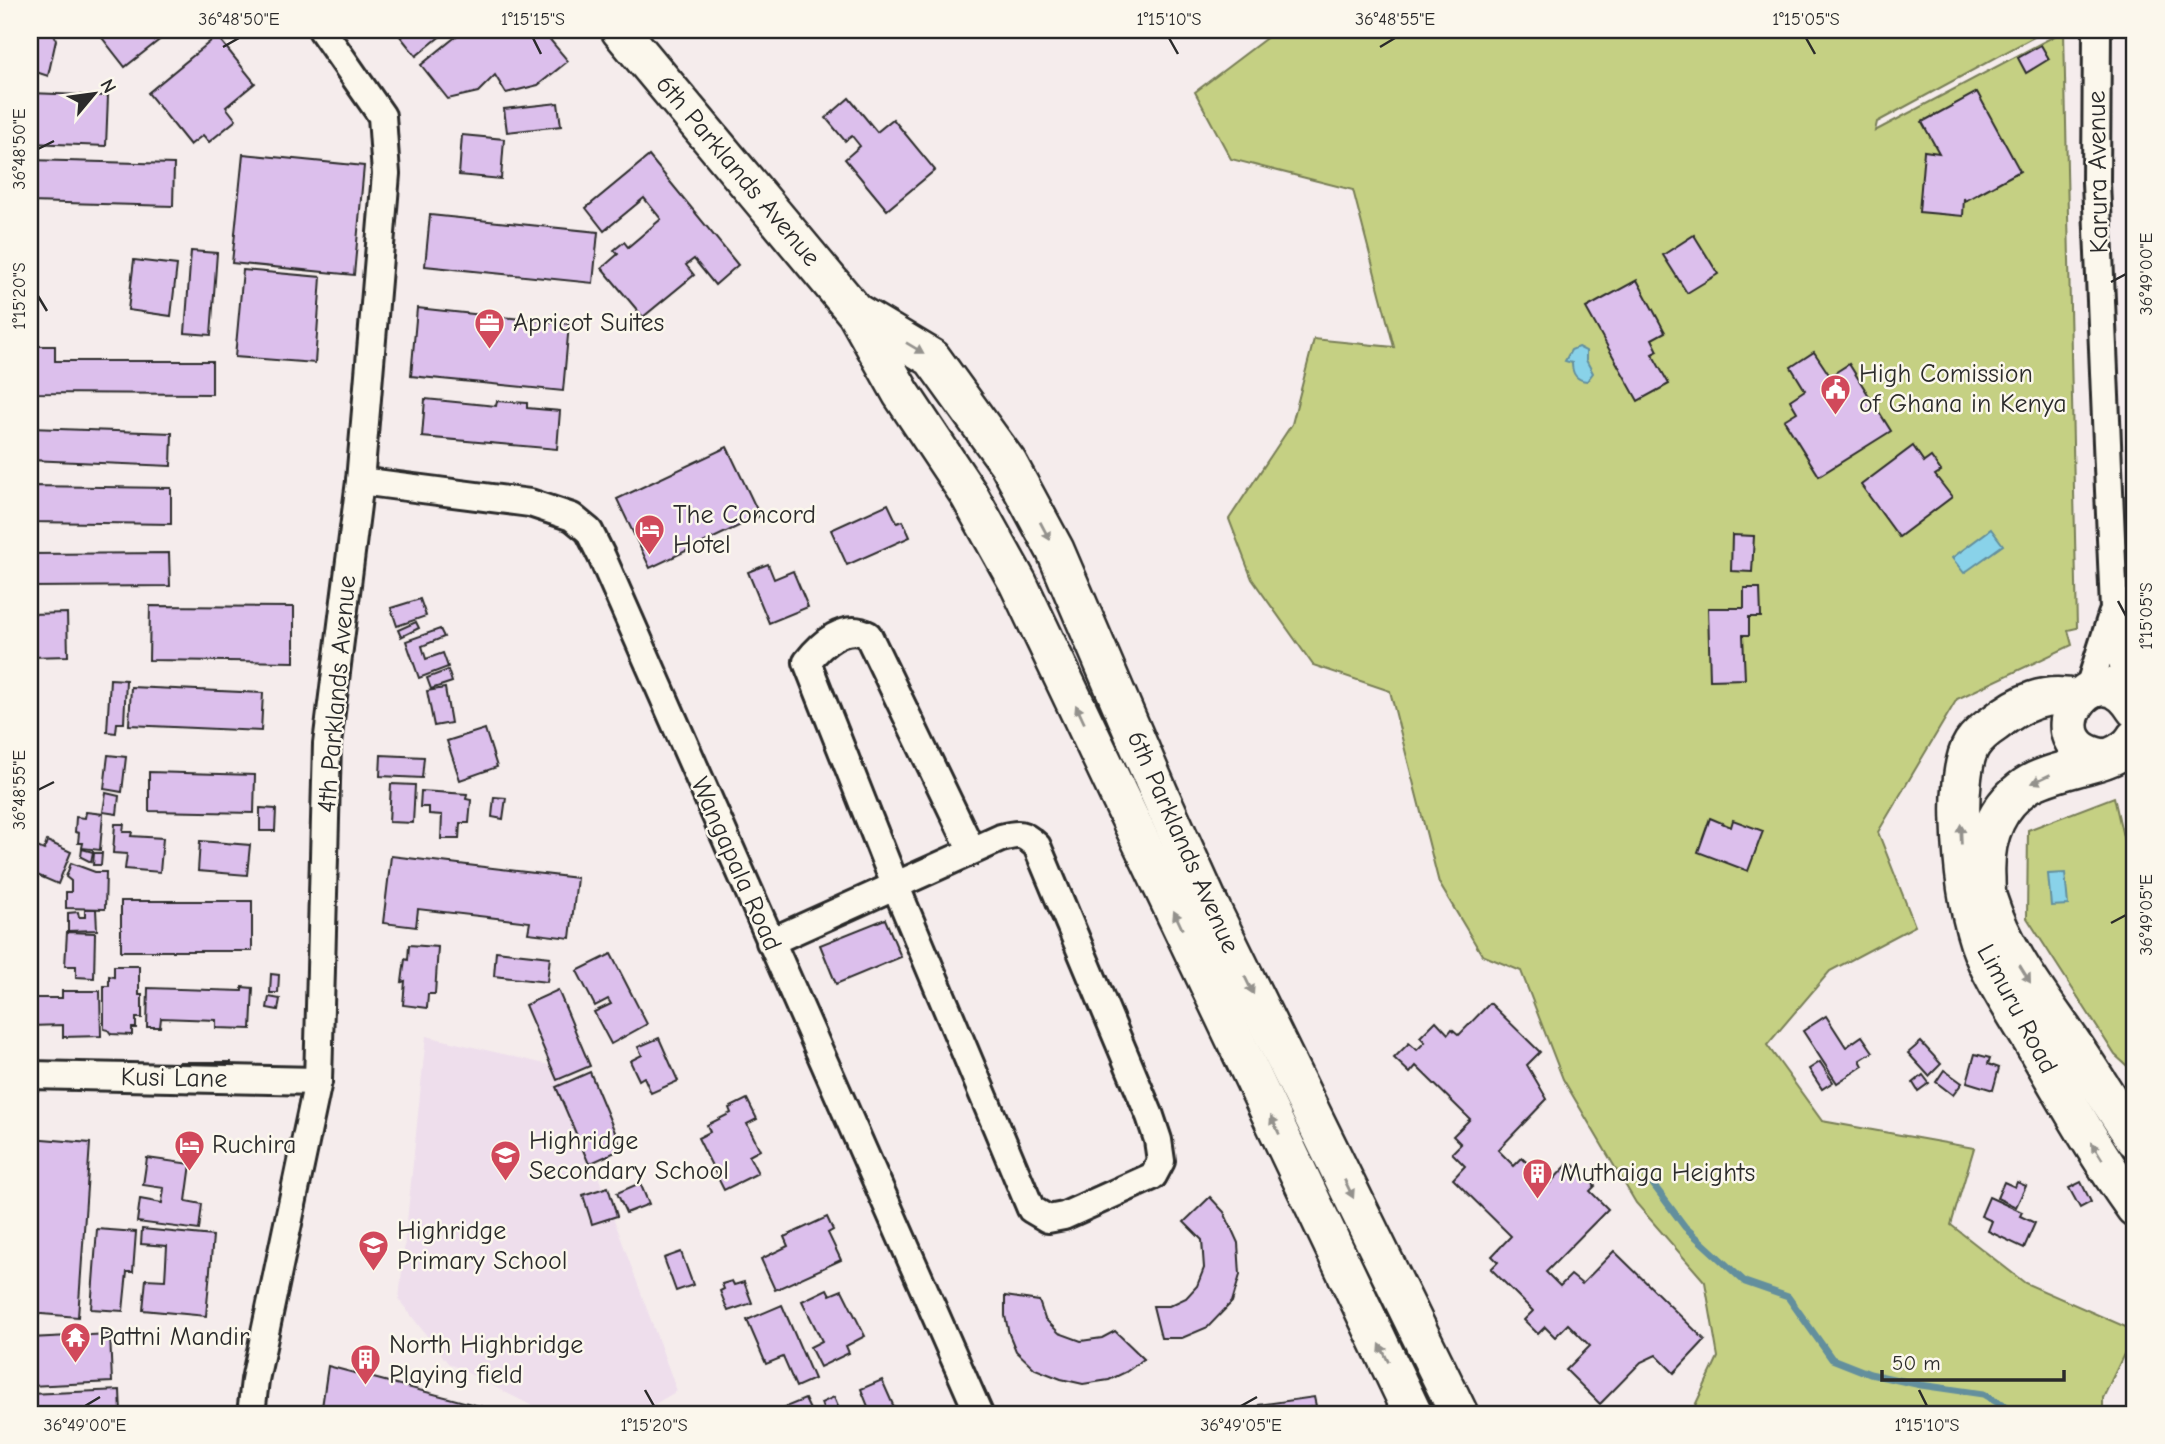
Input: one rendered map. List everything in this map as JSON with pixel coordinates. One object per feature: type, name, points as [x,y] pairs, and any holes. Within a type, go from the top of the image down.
[{"type":"street","name":"4th Parklands Avenue","points":[[251,1414],[255,1380],[318,1081],[327,744],[360,481],[386,174],[382,116],[323,30]]},
{"type":"street","name":"6th Parklands Avenue","points":[[620,30],[856,313],[901,393],[969,495],[1018,583],[1413,1414]]},
{"type":"street","name":"Karura Avenue","points":[[2097,30],[2096,182],[2114,609],[2132,704]]},
{"type":"street","name":"6th Parklands Avenue","points":[[856,313],[932,358],[1014,474],[1055,550],[1193,869],[1459,1414]]},
{"type":"street","name":"Wangapala Road","points":[[360,481],[530,503],[572,517],[589,531],[979,1414]]},
{"type":"street","name":"Karura Avenue","points":[[2083,695],[2114,609]]},
{"type":"street","points":[[770,942],[896,887],[1001,838],[1017,834],[1027,837],[1037,846],[1150,1116],[1161,1161],[1153,1176],[1064,1216],[1048,1219],[1031,1209],[896,887],[807,662],[818,647],[850,631],[869,635],[972,851]]},
{"type":"street","name":"Limuru Road","points":[[2132,704],[2109,688],[2083,695],[2049,695],[2013,709],[1982,731],[1970,747],[1960,805],[1965,882],[1980,945],[1997,981],[2084,1130],[2135,1208]]},
{"type":"street","points":[[2083,695],[2071,709],[2068,721],[2075,743],[2083,752],[2094,757],[2123,754]]},
{"type":"street","points":[[2123,754],[2043,776],[2025,786],[2004,806],[1987,838],[1985,866],[1987,897],[2012,953],[2135,1139]]},
{"type":"street","name":"Kusi Lane","points":[[30,1075],[318,1081]]},
{"type":"shaded area","name":"Highridge Secondary School","points":[[426,1036],[558,1067],[677,1391],[638,1414],[548,1414],[448,1363],[399,1300]]},
{"type":"green space","points":[[1277,30],[2047,30],[1877,122],[1875,131],[2064,31],[2077,628],[2068,630],[2072,645],[1957,699],[1878,832],[1915,926],[1830,971],[1767,1045],[1822,1121],[1974,1148],[1951,1225],[2025,1283],[2135,1331],[2103,1398],[2103,1414],[1691,1414],[1718,1357],[1705,1282],[1636,1203],[1563,1079],[1521,971],[1482,955],[1439,883],[1390,691],[1313,665],[1252,579],[1229,519],[1292,424],[1314,339],[1394,347],[1353,190],[1231,159],[1195,92]]},
{"type":"green space","points":[[2114,797],[2135,890],[2135,1073],[2115,1055],[2027,918],[2028,830]]},
{"type":"water","points":[[1578,347],[1586,351],[1586,360],[1593,373],[1587,381],[1577,378],[1572,363],[1565,361],[1571,350]]},
{"type":"water","points":[[1991,529],[2003,545],[1964,573],[1952,558]]},
{"type":"water","points":[[2065,873],[2068,905],[2051,906],[2048,874]]},
{"type":"building","points":[[30,30],[53,30],[56,40],[48,76],[30,70]]},
{"type":"building","points":[[96,30],[172,30],[125,67]]},
{"type":"building","points":[[395,30],[448,30],[416,56]]},
{"type":"building","points":[[464,30],[542,30],[568,61],[538,85],[506,93],[495,75],[478,92],[448,99],[421,65]]},
{"type":"building","points":[[217,36],[255,83],[226,107],[236,120],[209,142],[203,135],[190,145],[148,93]]},
{"type":"building","points":[[2041,45],[2049,59],[2026,73],[2018,58]]},
{"type":"building","points":[[1977,92],[2020,171],[1965,201],[1964,198],[1963,216],[1919,212],[1924,151],[1939,153],[1922,122]]},
{"type":"building","points":[[30,93],[108,96],[106,146],[30,143]]},
{"type":"building","points":[[849,98],[877,132],[893,119],[935,170],[887,210],[845,159],[860,146],[852,136],[845,141],[826,118]]},
{"type":"building","points":[[558,103],[561,126],[507,132],[504,109]]},
{"type":"building","points":[[462,135],[504,139],[501,179],[459,175]]},
{"type":"building","points":[[243,154],[364,166],[354,275],[232,263]]},
{"type":"building","points":[[649,156],[738,265],[715,285],[694,259],[686,265],[694,275],[643,317],[602,268],[618,254],[614,250],[624,242],[628,247],[661,219],[644,198],[604,231],[586,208]]},
{"type":"building","points":[[30,160],[174,164],[173,206],[30,202]]},
{"type":"building","points":[[430,215],[598,232],[593,283],[425,266]]},
{"type":"building","points":[[1694,235],[1718,274],[1687,293],[1663,255]]},
{"type":"building","points":[[191,251],[217,253],[211,335],[185,333]]},
{"type":"building","points":[[134,260],[177,265],[171,316],[128,310]]},
{"type":"building","points":[[243,270],[321,277],[315,363],[235,357]]},
{"type":"building","points":[[1637,280],[1665,332],[1652,339],[1658,351],[1652,354],[1669,384],[1638,401],[1586,308]]},
{"type":"building","name":"Apricot Suites","points":[[417,308],[569,324],[563,391],[411,376]]},
{"type":"building","points":[[30,346],[55,346],[55,361],[212,361],[212,394],[30,393]]},
{"type":"building","name":"High Comission of Ghana in Kenya","points":[[1814,352],[1830,376],[1849,364],[1891,431],[1819,476],[1784,420],[1797,412],[1790,400],[1805,390],[1791,367]]},
{"type":"building","points":[[425,399],[496,406],[497,401],[527,403],[527,408],[560,411],[557,449],[422,437]]},
{"type":"building","points":[[30,428],[172,433],[171,466],[30,460]]},
{"type":"building","points":[[1913,446],[1924,462],[1931,457],[1941,471],[1935,475],[1952,497],[1899,537],[1861,485]]},
{"type":"building","points":[[727,447],[760,516],[650,568],[617,499]]},
{"type":"building","points":[[30,486],[171,488],[171,524],[30,522]]},
{"type":"building","points":[[888,504],[897,523],[903,521],[910,537],[847,565],[831,530]]},
{"type":"building","points":[[1732,535],[1754,536],[1752,572],[1731,571]]},
{"type":"building","points":[[169,553],[170,586],[30,587],[30,554]]},
{"type":"building","points":[[768,564],[774,579],[793,571],[808,607],[769,623],[748,572]]},
{"type":"building","points":[[1744,588],[1760,588],[1761,617],[1749,617],[1749,635],[1743,635],[1745,679],[1710,680],[1708,608],[1744,608]]},
{"type":"building","points":[[420,599],[426,616],[397,626],[391,608]]},
{"type":"building","points":[[150,606],[294,607],[294,662],[149,660]]},
{"type":"building","points":[[67,613],[68,656],[30,657],[30,614]]},
{"type":"building","points":[[416,622],[419,628],[401,637],[398,630]]},
{"type":"building","points":[[440,629],[444,637],[422,646],[426,659],[443,653],[448,667],[419,678],[406,641]]},
{"type":"building","points":[[448,670],[452,682],[431,689],[427,678]]},
{"type":"building","points":[[110,679],[126,680],[124,723],[117,723],[116,733],[107,732]]},
{"type":"building","points":[[131,687],[263,693],[261,731],[129,725]]},
{"type":"building","points":[[445,688],[451,723],[434,726],[427,691]]},
{"type":"building","points":[[485,729],[497,767],[460,780],[447,741]]},
{"type":"building","points":[[108,755],[126,757],[122,792],[104,789]]},
{"type":"building","points":[[381,755],[424,757],[422,778],[380,776]]},
{"type":"building","points":[[149,772],[255,775],[254,813],[149,811]]},
{"type":"building","points":[[391,784],[415,785],[413,823],[389,822]]},
{"type":"building","points":[[421,791],[467,794],[466,799],[471,800],[469,823],[460,823],[459,839],[441,839],[442,815],[429,814],[429,807],[420,807]]},
{"type":"building","points":[[106,793],[119,796],[117,814],[103,812]]},
{"type":"building","points":[[494,797],[506,798],[503,819],[492,817]]},
{"type":"building","points":[[260,808],[276,809],[275,831],[260,831]]},
{"type":"building","points":[[86,812],[103,814],[100,850],[82,848],[83,843],[78,843],[79,833],[75,832],[76,817],[85,818]]},
{"type":"building","points":[[1710,818],[1731,827],[1733,820],[1763,831],[1748,871],[1698,852]]},
{"type":"building","points":[[115,824],[124,824],[123,832],[132,832],[131,836],[163,838],[160,872],[125,869],[127,854],[113,853]]},
{"type":"building","points":[[47,841],[71,852],[58,884],[35,874],[31,883],[30,844],[44,850]]},
{"type":"building","points":[[200,841],[250,845],[247,875],[198,871]]},
{"type":"building","points":[[82,849],[93,852],[91,862],[81,857]]},
{"type":"building","points":[[94,853],[102,853],[101,865],[93,865]]},
{"type":"building","points":[[391,856],[577,878],[570,938],[528,933],[530,922],[418,909],[416,927],[383,923]]},
{"type":"building","points":[[71,863],[95,872],[106,872],[105,909],[66,908],[66,892],[71,892],[71,881],[66,877]]},
{"type":"building","points":[[121,901],[252,901],[252,951],[121,951]]},
{"type":"building","points":[[85,909],[96,909],[97,930],[68,931],[68,913],[78,912],[79,917],[85,917]]},
{"type":"building","points":[[885,919],[901,957],[836,984],[820,945]]},
{"type":"building","points":[[67,932],[95,933],[94,978],[76,977],[76,966],[65,966]]},
{"type":"building","points":[[409,945],[438,947],[435,994],[428,994],[427,1008],[403,1005],[405,981],[402,982]]},
{"type":"building","points":[[496,951],[550,957],[547,982],[494,976]]},
{"type":"building","points":[[611,954],[647,1024],[611,1044],[594,1012],[611,1004],[608,999],[595,1006],[577,971]]},
{"type":"building","points":[[114,966],[139,966],[142,1018],[136,1018],[136,1028],[132,1028],[132,1035],[111,1034],[104,1029],[104,986],[109,986],[109,976],[114,977]]},
{"type":"building","points":[[271,974],[279,975],[278,993],[270,993]]},
{"type":"building","points":[[242,987],[253,988],[251,1029],[216,1028],[216,1020],[161,1018],[160,1027],[147,1027],[148,988],[242,991]]},
{"type":"building","points":[[558,990],[590,1066],[557,1080],[525,1005]]},
{"type":"building","points":[[62,991],[100,991],[101,1036],[63,1037],[63,1025],[30,1026],[30,998],[62,998]]},
{"type":"building","points":[[269,997],[280,999],[278,1010],[267,1008]]},
{"type":"building","name":"Muthaiga Heights","points":[[1490,1003],[1540,1052],[1527,1065],[1547,1099],[1498,1150],[1514,1166],[1522,1158],[1549,1184],[1570,1162],[1595,1186],[1590,1191],[1608,1209],[1546,1272],[1560,1286],[1571,1275],[1582,1284],[1614,1251],[1705,1340],[1674,1373],[1656,1355],[1641,1362],[1600,1404],[1566,1370],[1590,1346],[1568,1324],[1555,1337],[1545,1327],[1538,1334],[1524,1320],[1533,1311],[1491,1269],[1498,1262],[1492,1256],[1511,1236],[1453,1179],[1465,1166],[1452,1153],[1461,1144],[1453,1136],[1470,1119],[1416,1066],[1410,1073],[1394,1058],[1409,1043],[1417,1050],[1425,1042],[1420,1037],[1436,1021],[1448,1034],[1452,1029],[1459,1035]]},
{"type":"building","points":[[1826,1016],[1846,1047],[1862,1036],[1873,1052],[1860,1060],[1863,1066],[1837,1083],[1803,1031]]},
{"type":"building","points":[[659,1038],[678,1081],[651,1093],[644,1077],[639,1080],[630,1061],[642,1055],[638,1047]]},
{"type":"building","points":[[1921,1042],[1941,1064],[1929,1076],[1908,1053]]},
{"type":"building","points":[[1975,1054],[1990,1058],[1988,1064],[1999,1068],[1993,1090],[1967,1082]]},
{"type":"building","points":[[180,1062],[231,1062],[231,1078],[180,1077]]},
{"type":"building","points":[[1820,1062],[1833,1082],[1822,1089],[1809,1069]]},
{"type":"building","points":[[1944,1070],[1962,1083],[1953,1095],[1936,1082]]},
{"type":"building","points":[[590,1072],[622,1149],[589,1164],[556,1087]]},
{"type":"building","points":[[1923,1075],[1929,1083],[1918,1091],[1913,1083]]},
{"type":"building","points":[[747,1099],[757,1119],[747,1124],[760,1150],[749,1156],[758,1173],[724,1190],[698,1138],[710,1132],[707,1125],[731,1113],[729,1108]]},
{"type":"building","points":[[30,1138],[90,1143],[78,1317],[30,1313]]},
{"type":"building","points":[[147,1158],[191,1164],[186,1201],[202,1204],[199,1230],[137,1222],[140,1199],[162,1203],[164,1188],[143,1185]]},
{"type":"building","points":[[2004,1182],[2015,1187],[2017,1182],[2026,1186],[2016,1207],[1997,1198]]},
{"type":"building","points":[[2081,1182],[2091,1202],[2080,1208],[2069,1188]]},
{"type":"building","points":[[640,1183],[649,1204],[626,1213],[617,1193]]},
{"type":"building","points":[[608,1187],[617,1216],[592,1224],[583,1195]]},
{"type":"building","points":[[1210,1197],[1224,1212],[1238,1243],[1240,1275],[1232,1302],[1208,1327],[1182,1338],[1161,1338],[1153,1306],[1169,1306],[1186,1298],[1197,1286],[1204,1268],[1202,1240],[1184,1222]]},
{"type":"building","points":[[1989,1197],[2022,1212],[2020,1216],[2035,1223],[2024,1248],[1988,1231],[1992,1221],[1981,1216]]},
{"type":"building","points":[[827,1217],[833,1230],[828,1233],[841,1260],[775,1290],[761,1259],[788,1246],[784,1237]]},
{"type":"building","points":[[97,1229],[136,1232],[133,1272],[127,1272],[123,1311],[91,1309]]},
{"type":"building","points":[[142,1229],[213,1236],[206,1316],[143,1310],[146,1279],[165,1280],[167,1246],[141,1244]]},
{"type":"building","points":[[681,1252],[693,1285],[676,1291],[664,1258]]},
{"type":"building","points":[[732,1281],[734,1285],[744,1282],[752,1303],[728,1311],[720,1291],[724,1289],[722,1284]]},
{"type":"building","points":[[827,1289],[830,1295],[842,1290],[865,1336],[846,1346],[849,1353],[820,1367],[810,1347],[822,1341],[802,1301]]},
{"type":"building","points":[[1005,1296],[1039,1301],[1045,1319],[1059,1333],[1081,1341],[1102,1338],[1115,1331],[1144,1359],[1109,1380],[1083,1384],[1035,1369],[1016,1351],[1009,1334]]},
{"type":"building","points":[[782,1305],[814,1379],[796,1387],[783,1357],[766,1364],[747,1320]]},
{"type":"building","points":[[110,1334],[112,1382],[30,1386],[30,1338]]},
{"type":"building","name":"North Highbridge Playing field","points":[[328,1366],[487,1408],[490,1414],[321,1414]]},
{"type":"building","points":[[882,1380],[897,1414],[862,1414],[869,1409],[861,1389]]},
{"type":"building","points":[[120,1390],[121,1414],[36,1414],[35,1405],[30,1405],[30,1394]]},
{"type":"building","points":[[834,1397],[841,1414],[825,1414],[821,1403]]},
{"type":"building","points":[[1314,1397],[1316,1406],[1306,1408],[1307,1414],[1258,1414],[1259,1405]]},
{"type":"building","points":[[805,1399],[812,1414],[785,1414],[783,1408]]},
{"type":"waterway","points":[[1647,1176],[1685,1227],[1745,1282],[1788,1297],[1832,1359],[1870,1374],[1983,1394],[2017,1414]]},
{"type":"place","name":"Apricot Suites","points":[[490,350]]},
{"type":"place","name":"High Comission of Ghana in Kenya","points":[[1836,416]]},
{"type":"place","name":"The Concord Hotel","points":[[650,557]]},
{"type":"place","name":"Ruchira","points":[[189,1172]]},
{"type":"place","name":"Highridge Secondary School","points":[[506,1183]]},
{"type":"place","name":"Muthaiga Heights","points":[[1537,1200]]},
{"type":"place","name":"Highridge Primary School","points":[[374,1273]]},
{"type":"place","name":"Pattni Mandir","points":[[76,1364]]},
{"type":"place","name":"North Highbridge Playing field","points":[[366,1387]]}]
